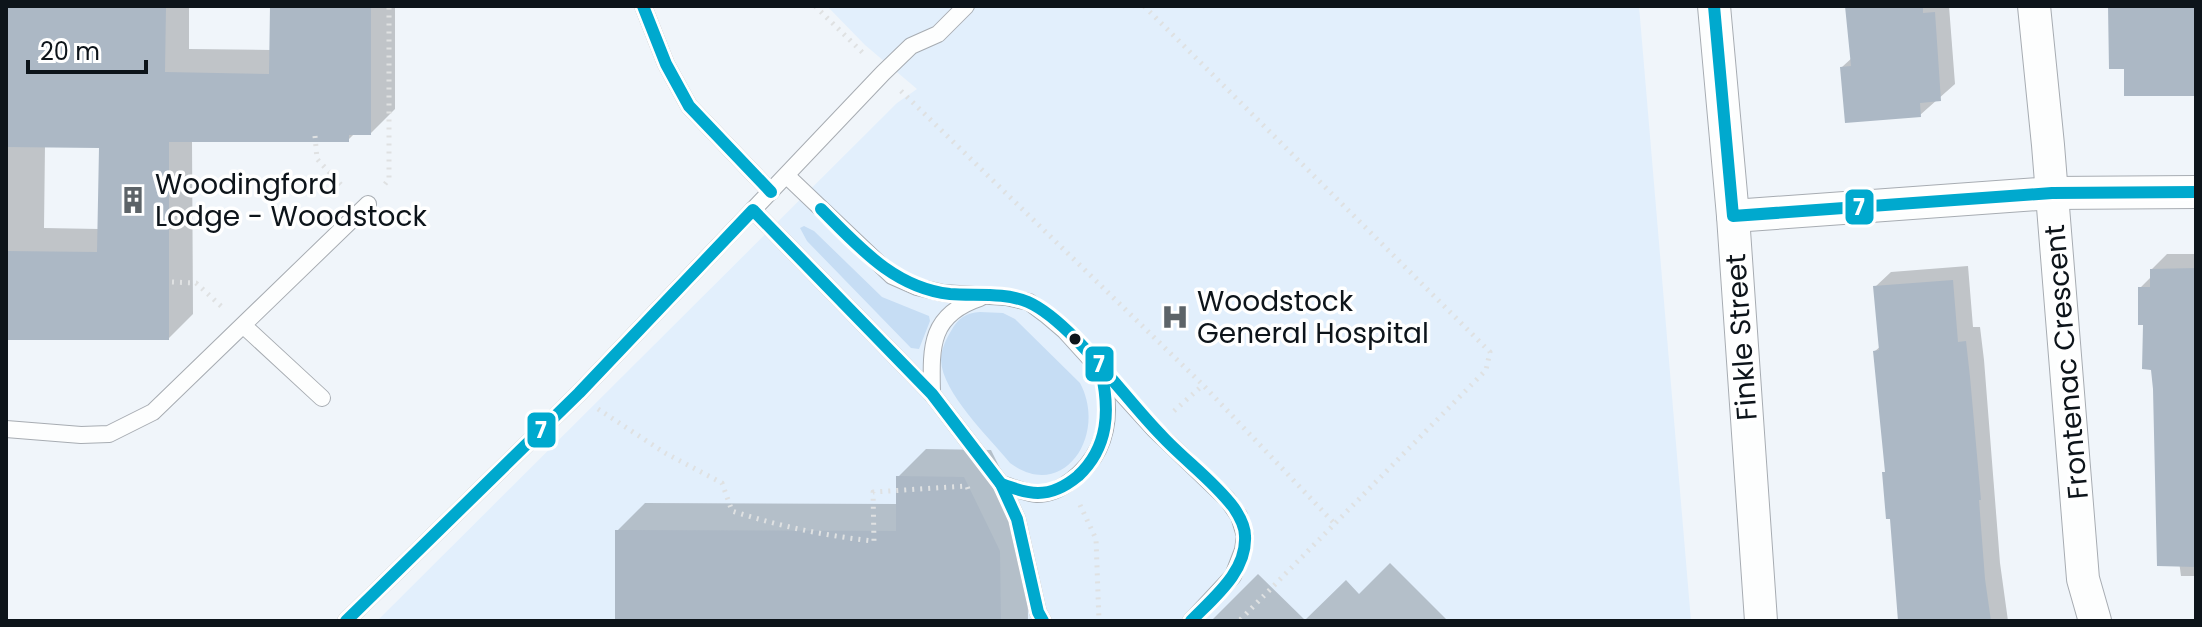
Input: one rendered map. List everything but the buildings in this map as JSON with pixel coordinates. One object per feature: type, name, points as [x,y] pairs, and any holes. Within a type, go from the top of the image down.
[{"type":"street","name":"Finkle Street","points":[[1714,6],[1733,216],[1761,621]]},
{"type":"street","name":"Frontenac Crescent","points":[[2034,6],[2083,579],[2095,621]]},
{"type":"street","points":[[1733,216],[2052,193],[2196,192]]},
{"type":"lane","points":[[643,6],[666,64],[689,106],[771,192]]},
{"type":"lane","points":[[346,621],[579,393],[883,73],[911,46],[938,34],[966,6]]},
{"type":"lane","points":[[787,176],[892,276],[930,290],[1029,302],[1065,331],[1154,429],[1227,499],[1239,516],[1245,536],[1233,576],[1191,621]]},
{"type":"lane","points":[[6,429],[109,434],[153,412],[365,206]]},
{"type":"lane","points":[[753,210],[932,394],[1001,484],[1017,519],[1043,621]]},
{"type":"lane","points":[[932,394],[931,360],[941,325],[961,304],[985,297]]},
{"type":"lane","points":[[244,326],[322,398]]},
{"type":"lane","points":[[1001,484],[1038,494],[1060,489],[1091,465],[1106,428],[1107,407],[1101,371]]},
{"type":"path","points":[[315,136],[317,159],[365,206],[389,179],[389,6]]},
{"type":"path","points":[[815,6],[1203,385],[1335,524]]},
{"type":"path","points":[[1144,6],[1490,352],[1486,370],[1239,621]]},
{"type":"path","points":[[172,282],[196,283],[244,326]]},
{"type":"path","points":[[1154,429],[1203,385]]},
{"type":"path","points":[[579,393],[665,453],[722,483],[732,511],[776,526],[838,538],[874,541],[873,492],[967,486],[974,498]]},
{"type":"path","points":[[1080,504],[1096,539],[1099,621]]},
{"type":"shaded area","name":"Woodstock General Hospital","points":[[827,6],[1639,6],[1691,621],[377,621],[897,103],[917,89],[865,45]]},
{"type":"shaded area","points":[[804,226],[814,231],[882,297],[929,316],[930,321],[919,349],[911,348],[807,241],[800,228]]},
{"type":"shaded area","points":[[980,312],[1003,313],[1015,319],[1080,383],[1087,403],[1088,423],[1084,442],[1075,458],[1063,469],[1047,475],[1029,473],[1010,463],[968,414],[949,386],[941,360],[946,341],[960,320]]},
{"type":"transit line","name":"7","points":[[643,6],[666,64],[689,106],[771,192]]},
{"type":"transit line","name":"7","points":[[1714,6],[1733,216],[2052,193],[2196,192]]},
{"type":"transit line","name":"7","points":[[821,209],[878,263],[911,283],[950,294],[1009,297],[1028,302],[1045,312],[1080,343],[1161,435],[1226,498],[1243,525],[1244,549],[1235,573],[1191,621]]},
{"type":"transit line","name":"7","points":[[346,621],[579,393],[753,210],[932,394],[1001,484],[1017,519],[1038,612],[1043,621]]},
{"type":"transit line","name":"7","points":[[1001,484],[1028,492],[1049,492],[1069,483],[1088,465],[1101,440],[1106,414],[1101,371]]},
{"type":"place","name":"Woodingford Lodge - Woodstock","points":[[133,200]]},
{"type":"place","name":"Woodstock General Hospital","points":[[1175,317]]}]
